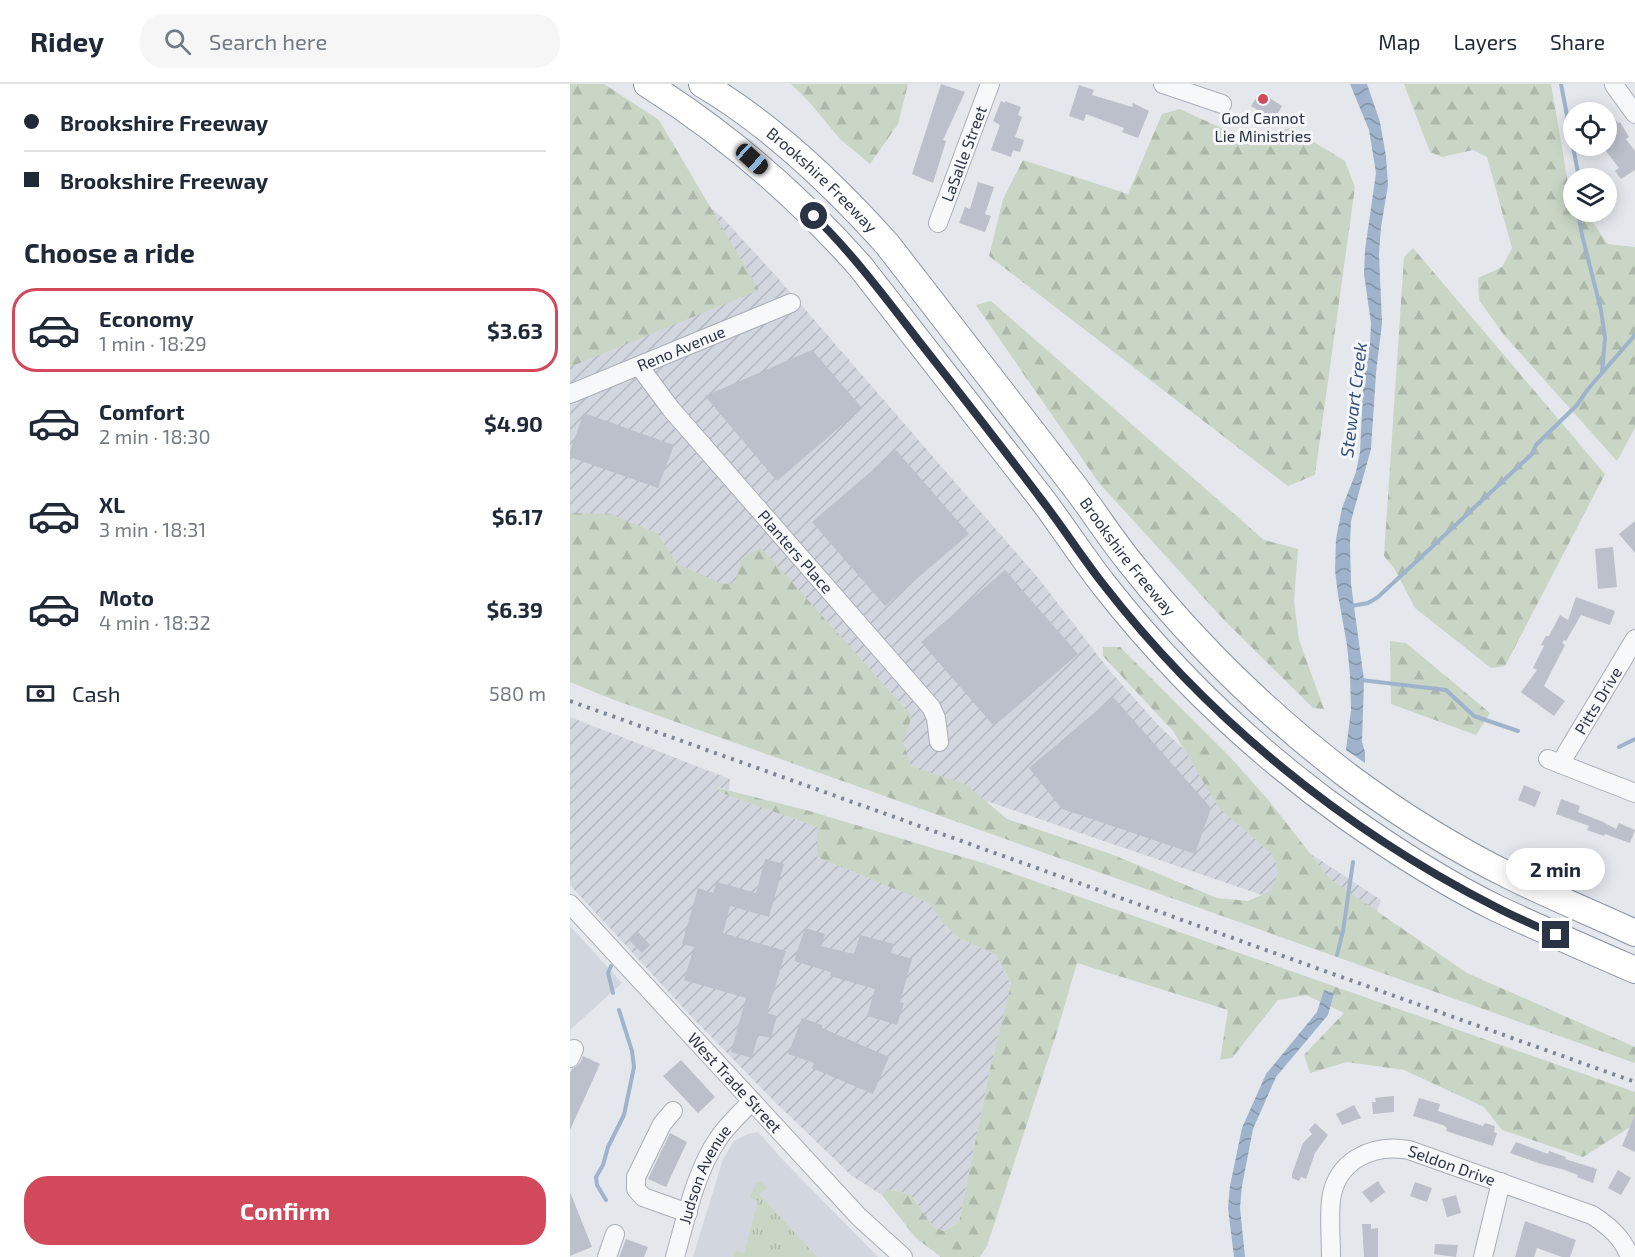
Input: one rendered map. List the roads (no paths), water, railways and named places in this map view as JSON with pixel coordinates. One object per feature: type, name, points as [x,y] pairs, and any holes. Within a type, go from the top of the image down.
[{"type":"highway","name":"Brookshire Freeway","points":[[647,84],[717,131],[752,159],[798,199],[830,232],[860,266],[1043,501],[1066,536],[1111,594],[1187,680],[1232,723],[1328,803],[1432,873],[1497,908],[1635,970]]},
{"type":"highway","name":"Brookshire Freeway","points":[[702,84],[760,124],[813,168],[862,216],[887,244],[1071,482],[1131,565],[1197,641],[1255,698],[1349,776],[1398,811],[1512,878],[1635,933]]},
{"type":"street","name":"LaSalle Street","points":[[938,223],[990,84]]},
{"type":"street","points":[[1163,84],[1222,104]]},
{"type":"street","points":[[1614,85],[1635,114]]},
{"type":"street","name":"Reno Avenue","points":[[570,394],[791,303]]},
{"type":"street","name":"Planters Place","points":[[639,366],[671,408],[930,707],[936,718],[939,742]]},
{"type":"street","name":"Pitts Drive","points":[[1635,639],[1554,761],[1635,793]]},
{"type":"street","name":"West Trade Street","points":[[570,904],[859,1216],[903,1257]]},
{"type":"street","name":"Judson Avenue","points":[[675,1257],[706,1161],[718,1139],[752,1101]]},
{"type":"street","points":[[673,1111],[662,1124],[636,1177],[636,1189],[643,1197],[688,1213]]},
{"type":"street","name":"Seldon Drive","points":[[1331,1257],[1331,1199],[1335,1185],[1350,1164],[1362,1155],[1384,1148],[1408,1150],[1592,1215],[1613,1231],[1623,1243],[1630,1257]]},
{"type":"street","points":[[1483,1257],[1501,1182]]},
{"type":"street","points":[[607,1257],[615,1234]]},
{"type":"water","points":[[1350,84],[1367,84],[1380,122],[1388,185],[1379,254],[1382,323],[1371,449],[1351,521],[1350,544],[1351,584],[1364,680],[1362,742],[1365,763],[1346,750],[1351,710],[1350,675],[1335,570],[1336,539],[1342,508],[1356,472],[1360,452],[1364,370],[1370,344],[1371,323],[1364,274],[1365,250],[1376,173],[1369,130]]},
{"type":"water","points":[[1324,990],[1334,993],[1328,1015],[1276,1077],[1253,1129],[1240,1208],[1245,1257],[1234,1257],[1228,1208],[1230,1186],[1242,1128],[1266,1074],[1317,1012]]},
{"type":"waterway","points":[[1561,84],[1577,168]]},
{"type":"waterway","points":[[1580,222],[1601,310],[1605,338],[1602,371]]},
{"type":"waterway","points":[[1351,606],[1368,603],[1378,597],[1532,454],[1536,445],[1577,405],[1635,335]]},
{"type":"waterway","points":[[1361,680],[1446,690],[1474,716],[1518,731]]},
{"type":"waterway","points":[[1619,747],[1635,739]]},
{"type":"waterway","name":"Stewart Creek","points":[[1337,955],[1343,931],[1353,862]]},
{"type":"waterway","points":[[611,966],[608,973],[613,993]]},
{"type":"waterway","points":[[606,1200],[597,1185],[596,1177],[624,1115],[634,1067],[632,1051],[619,1010]]},
{"type":"railway","points":[[570,701],[1635,1082]]},
{"type":"place","name":"God Cannot Lie Ministries","points":[[1263,99]]}]
